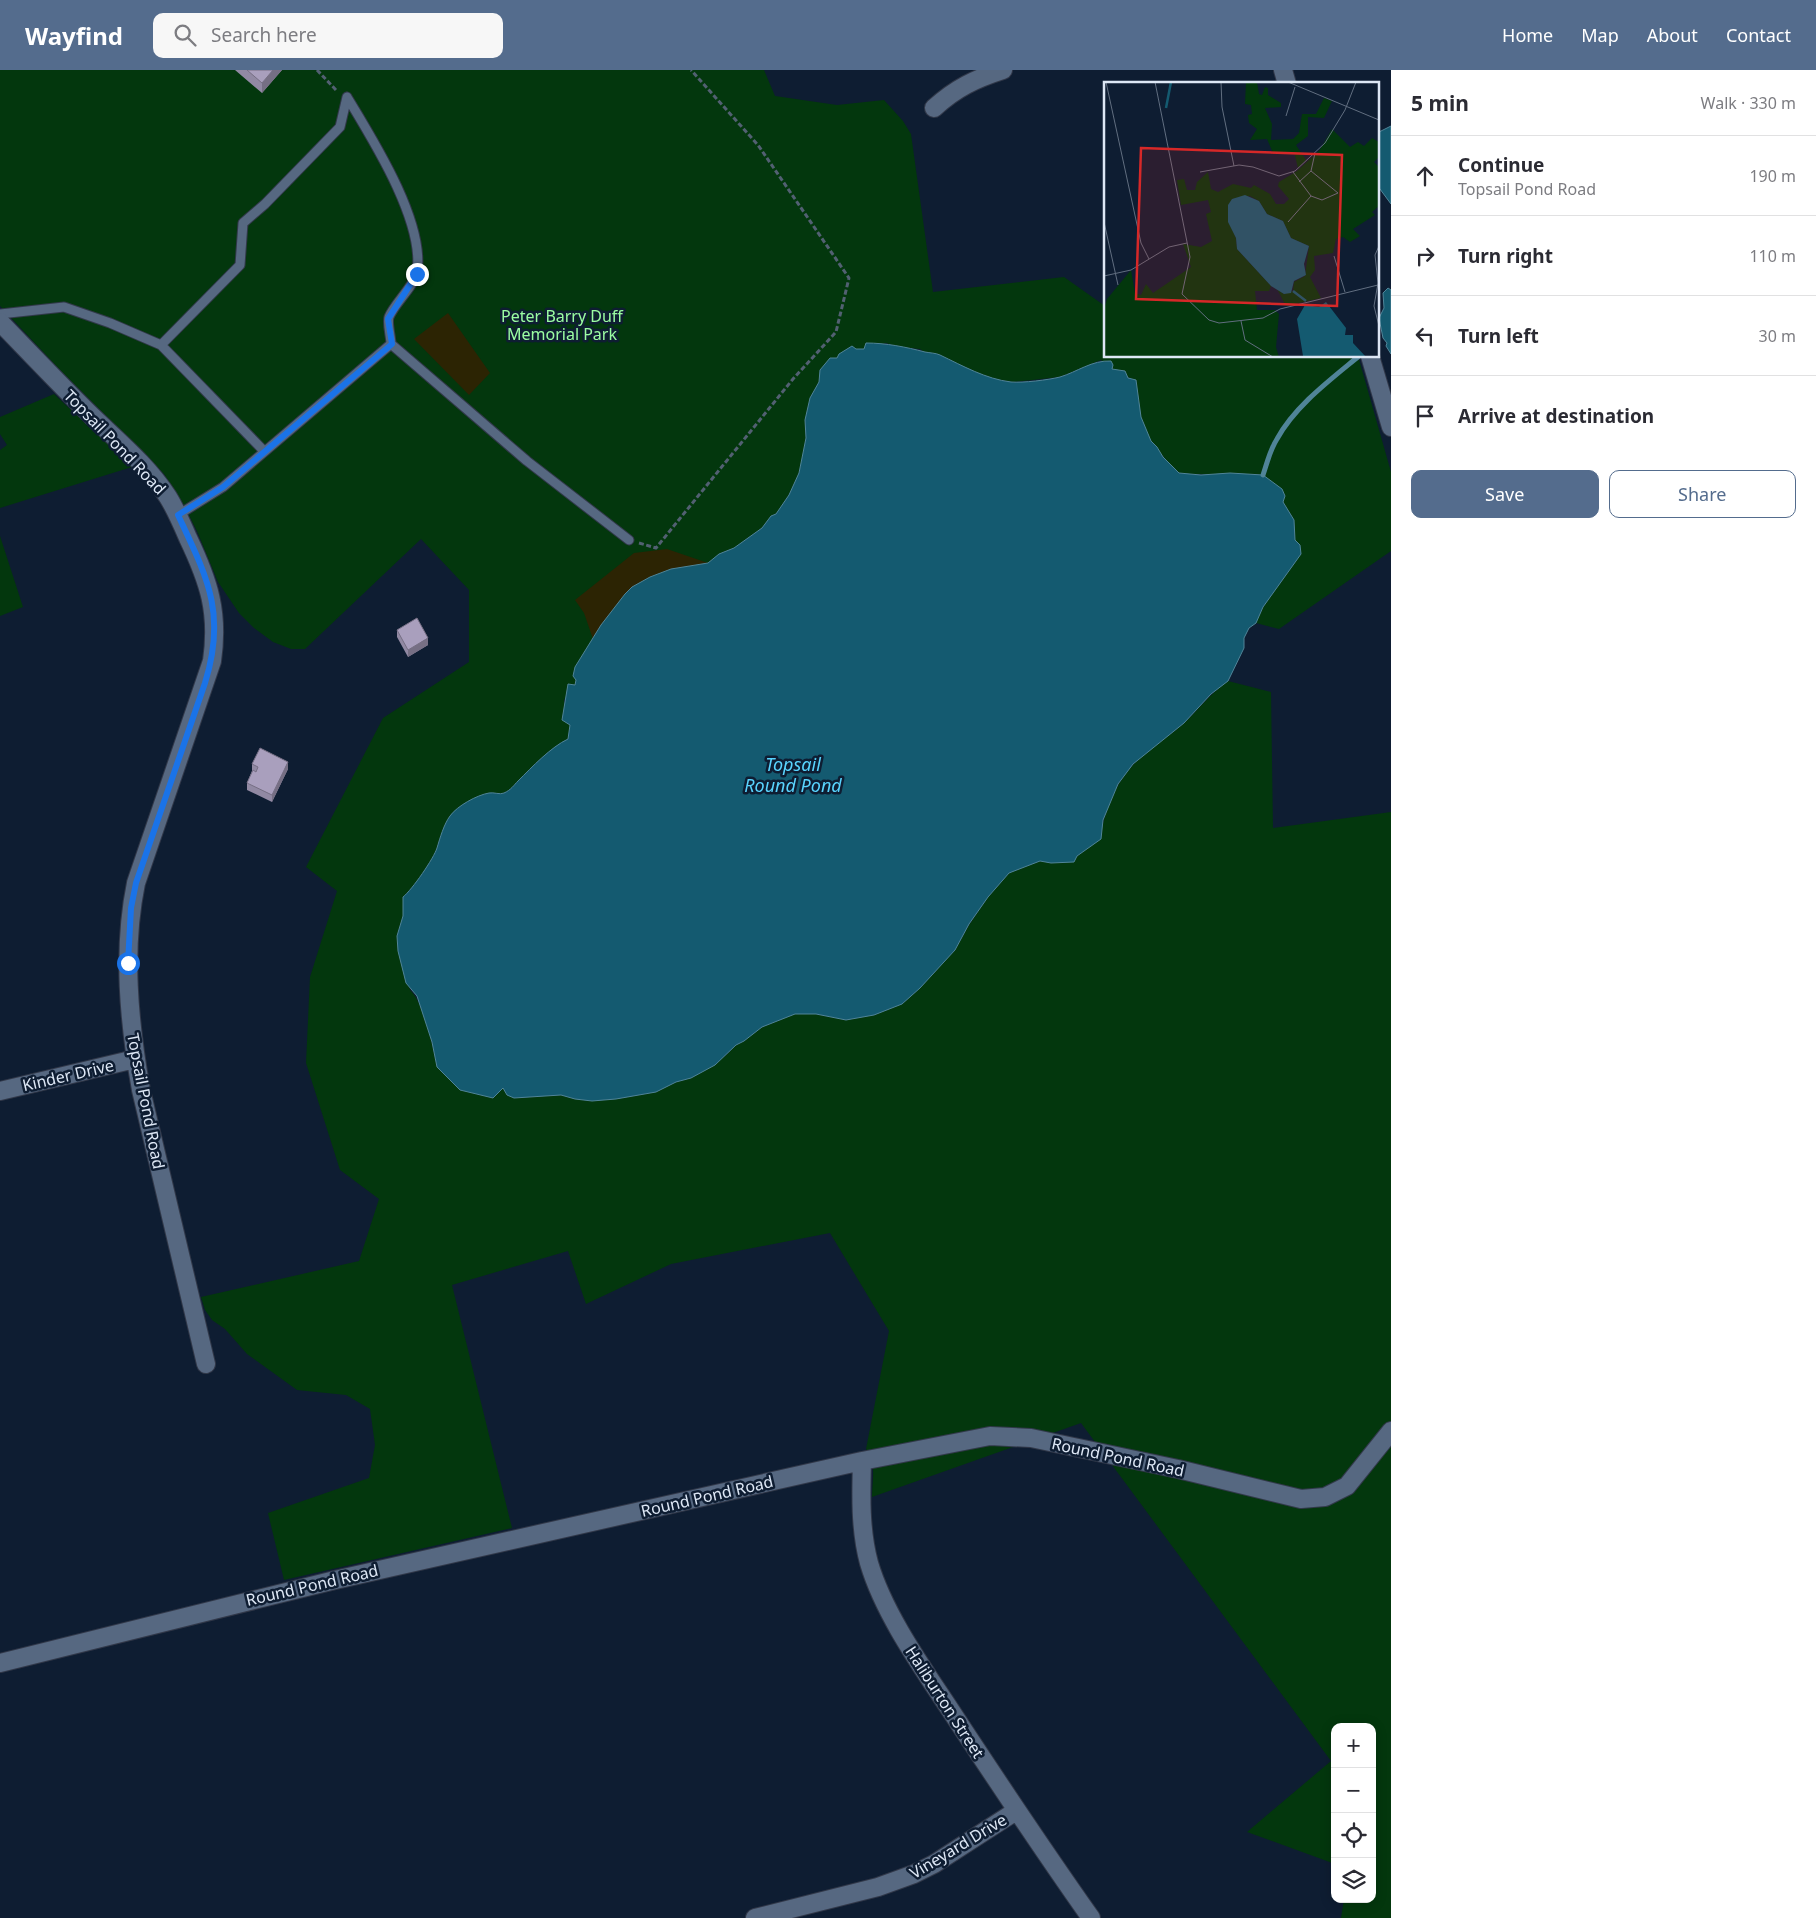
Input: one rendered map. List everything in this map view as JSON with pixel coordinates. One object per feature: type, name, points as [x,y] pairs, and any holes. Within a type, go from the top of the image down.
[{"type":"street","points":[[934,108],[959,88],[974,80],[1004,70]]},
{"type":"street","points":[[1283,70],[1287,82]]},
{"type":"street","name":"Topsail Pond Road","points":[[0,322],[48,373],[151,475],[168,497],[178,515],[208,586],[214,614],[215,638],[212,661],[136,883],[131,908],[128,963],[135,1059],[147,1119],[206,1364]]},
{"type":"street","points":[[1371,358],[1391,428]]},
{"type":"street","name":"Kinder Drive","points":[[0,1091],[135,1059]]},
{"type":"street","name":"Round Pond Road","points":[[0,1663],[335,1580],[862,1461],[990,1436],[1031,1438],[1301,1499],[1325,1497],[1347,1486],[1391,1431]]},
{"type":"street","name":"Haliburton Street","points":[[862,1461],[863,1530],[869,1563],[899,1629],[1016,1811],[1092,1918]]},
{"type":"street","name":"Vineyard Drive","points":[[755,1918],[878,1887],[914,1874],[934,1864],[1016,1811]]},
{"type":"lane","points":[[347,97],[384,159],[418,243],[417,274],[388,319],[392,344],[527,461],[629,540]]},
{"type":"lane","points":[[161,345],[240,265],[243,222],[265,204],[340,128],[347,97]]},
{"type":"lane","points":[[0,314],[64,307],[110,323],[161,345],[264,451]]},
{"type":"lane","points":[[178,515],[223,487],[392,344]]},
{"type":"path","points":[[317,70],[343,98],[347,97]]},
{"type":"path","points":[[629,540],[656,548],[793,380],[836,332],[849,278],[758,145],[691,70]]},
{"type":"green space","name":"Peter Barry Duff Memorial Park","points":[[0,70],[764,70],[775,96],[837,105],[884,100],[903,121],[911,134],[933,292],[1064,277],[1104,305],[1104,358],[1359,358],[1391,472],[1391,551],[1279,629],[1256,623],[1263,607],[1301,554],[1295,540],[1294,520],[1263,475],[1179,473],[1161,454],[1142,424],[1136,381],[1111,369],[1101,360],[1060,377],[1013,382],[992,379],[953,363],[940,355],[924,352],[920,349],[898,347],[886,343],[864,349],[856,349],[837,358],[820,370],[819,382],[810,398],[805,420],[806,438],[800,473],[789,495],[776,514],[771,516],[762,528],[734,548],[719,554],[576,680],[575,685],[564,700],[565,706],[562,719],[570,725],[568,739],[542,758],[509,790],[502,794],[489,793],[462,806],[450,816],[432,859],[403,897],[403,916],[397,936],[410,990],[424,1015],[437,1067],[503,1088],[514,1098],[561,1095],[575,1099],[616,1099],[656,1092],[676,1082],[691,1078],[725,1056],[736,1045],[762,1027],[795,1014],[816,1014],[846,1020],[874,1015],[902,1004],[920,988],[955,950],[988,897],[1009,873],[1040,861],[1051,863],[1077,856],[1100,839],[1104,819],[1111,800],[1126,774],[1144,754],[1183,724],[1210,696],[1228,681],[1271,692],[1273,828],[1391,812],[1391,1918],[1341,1918],[1343,1903],[1376,1903],[1376,1723],[1331,1723],[1331,1761],[1081,1423],[872,1497],[873,1465],[866,1449],[889,1331],[830,1233],[671,1264],[586,1304],[568,1251],[452,1285],[512,1528],[284,1580],[268,1513],[369,1478],[375,1445],[370,1409],[346,1395],[297,1390],[247,1354],[225,1329],[212,1320],[205,1310],[201,1297],[359,1261],[379,1199],[340,1170],[306,1063],[310,977],[337,891],[306,867],[383,718],[469,662],[469,590],[421,539],[305,649],[291,649],[273,642],[254,628],[239,613],[218,582],[197,531],[182,502],[164,474],[60,370],[0,306]]},
{"type":"green space","points":[[54,394],[132,467],[0,508],[0,450],[7,445],[0,434],[0,417]]},
{"type":"green space","points":[[0,536],[23,607],[0,616]]},
{"type":"green space","points":[[1331,1761],[1331,1863],[1247,1832]]},
{"type":"sand","points":[[448,313],[490,373],[469,395],[414,339]]},
{"type":"sand","points":[[667,549],[708,563],[671,569],[650,577],[633,587],[625,594],[593,639],[584,613],[575,600],[634,553]]},
{"type":"water","points":[[1391,126],[1391,204],[1378,186],[1378,132]]},
{"type":"water","points":[[1388,288],[1391,290],[1391,354],[1383,338],[1379,318],[1384,308],[1383,293]]},
{"type":"water","name":"Topsail Round Pond","points":[[866,343],[896,346],[937,354],[984,375],[1011,382],[1029,382],[1055,378],[1097,362],[1111,361],[1112,369],[1125,371],[1128,378],[1136,380],[1141,417],[1151,441],[1163,457],[1179,473],[1263,475],[1282,489],[1285,496],[1283,502],[1294,520],[1295,540],[1300,545],[1301,554],[1263,607],[1256,623],[1249,628],[1244,638],[1244,648],[1228,681],[1211,694],[1184,723],[1133,764],[1118,784],[1103,820],[1101,839],[1077,856],[1074,862],[1051,863],[1040,861],[1009,873],[988,897],[969,924],[955,950],[920,988],[902,1004],[874,1015],[846,1020],[816,1014],[795,1014],[762,1027],[736,1045],[715,1065],[691,1078],[676,1082],[656,1092],[592,1101],[561,1095],[514,1098],[507,1095],[503,1088],[493,1098],[460,1090],[437,1067],[432,1042],[417,996],[406,983],[398,951],[397,936],[403,916],[403,897],[432,859],[442,831],[453,812],[468,801],[479,796],[489,793],[502,794],[506,792],[548,752],[568,739],[570,725],[562,720],[568,684],[575,685],[576,680],[573,676],[575,667],[601,625],[625,594],[632,587],[650,577],[671,569],[708,563],[719,554],[734,548],[762,528],[771,516],[776,514],[789,495],[799,473],[806,438],[805,420],[810,398],[819,382],[820,370],[830,358],[837,358],[839,354],[852,346],[856,349],[864,349]]},
{"type":"building","points":[[247,70],[273,70],[262,83]]},
{"type":"building","points":[[417,618],[428,638],[408,650],[397,630]]},
{"type":"building","points":[[260,748],[288,762],[272,795],[247,783],[253,770],[256,772],[258,767],[252,764]]},
{"type":"waterway","points":[[1263,475],[1275,443],[1293,415],[1325,384],[1357,358]]},
{"type":"route","points":[[128,963],[128,935],[136,883],[205,683],[212,661],[215,638],[214,614],[208,586],[178,515],[223,487],[392,344],[388,319],[417,274]]}]
